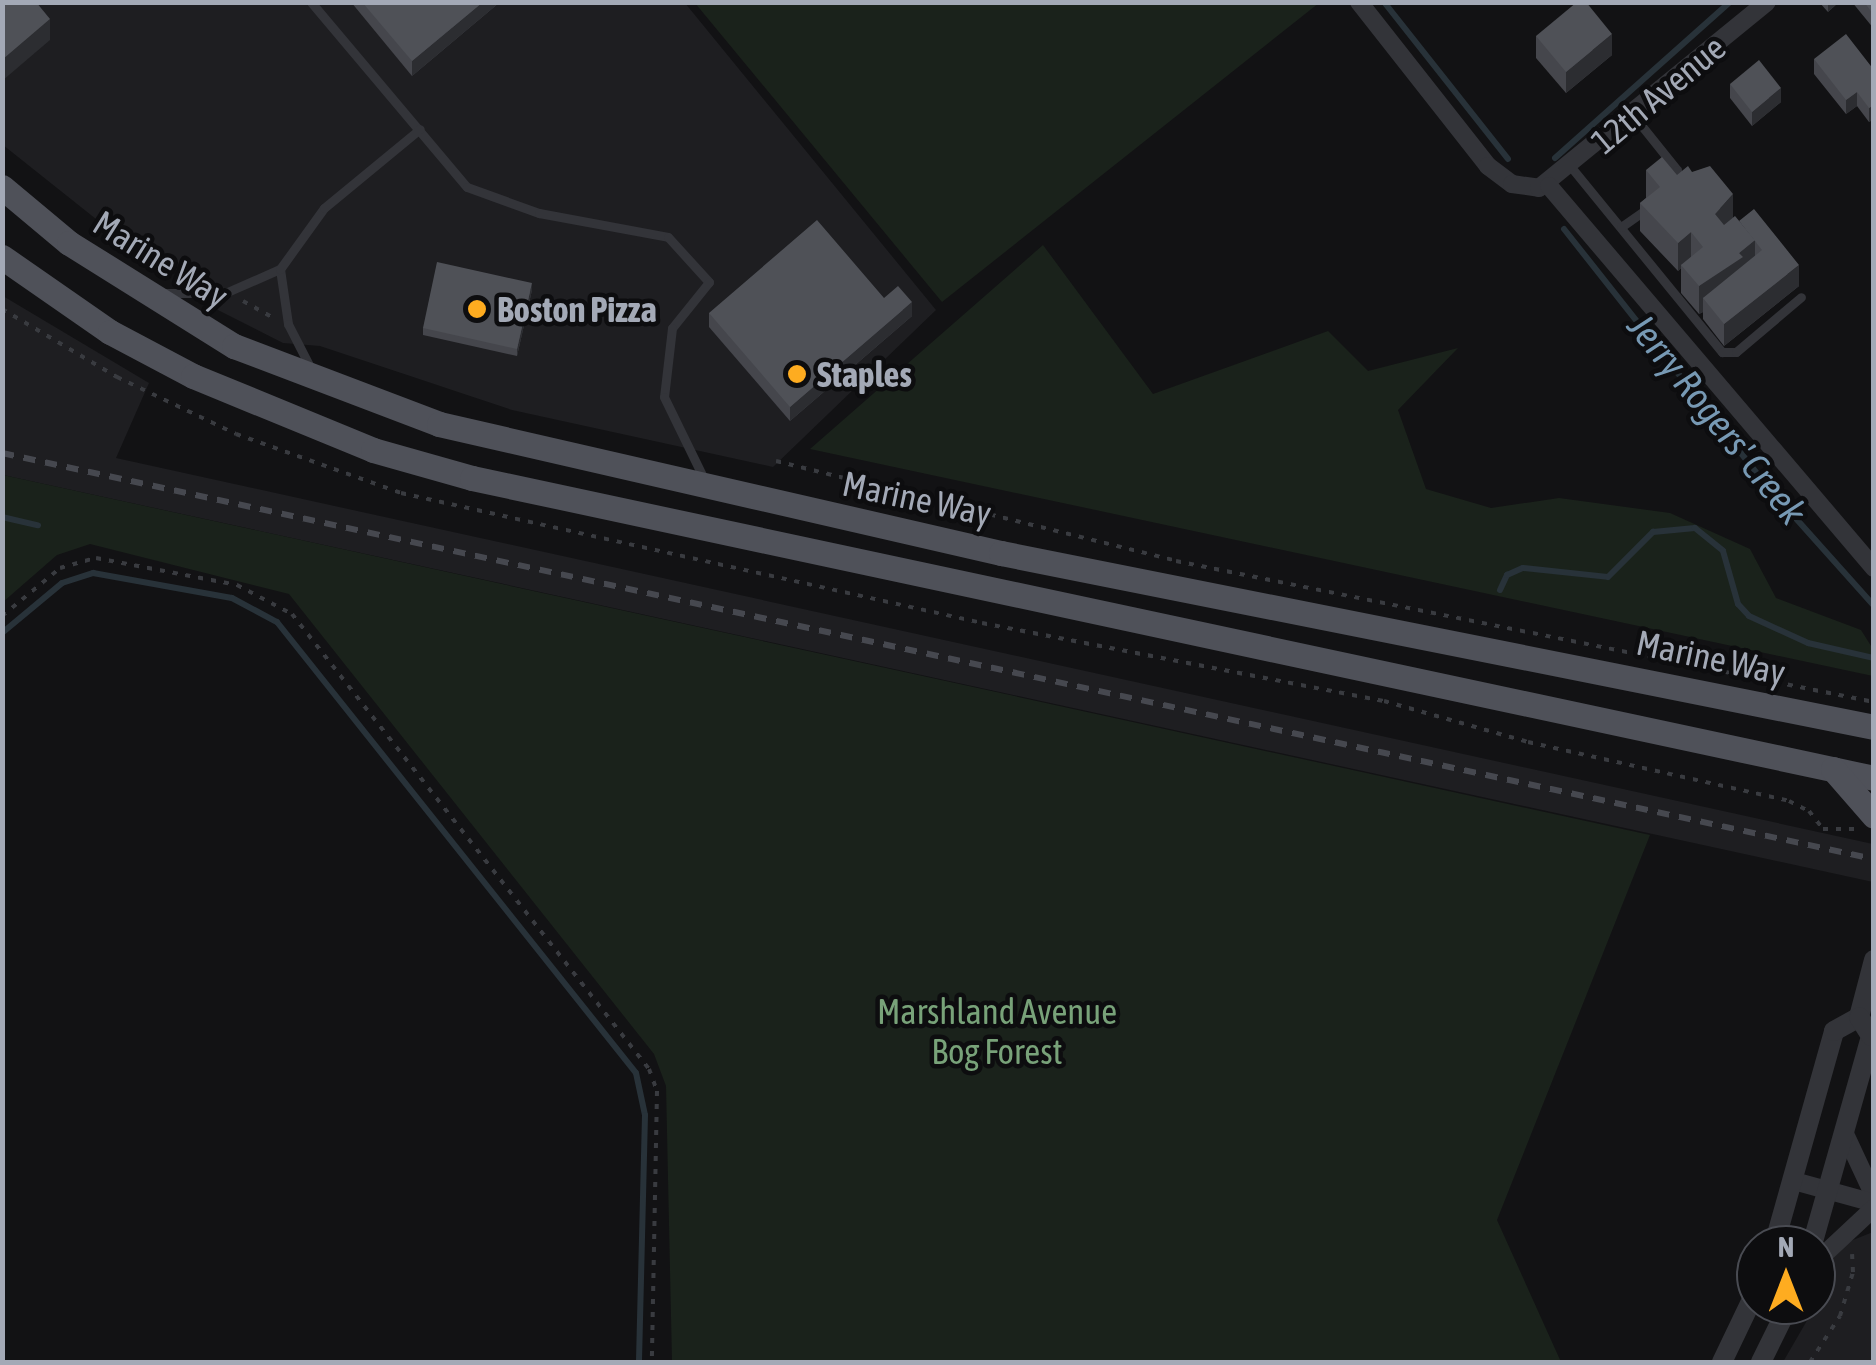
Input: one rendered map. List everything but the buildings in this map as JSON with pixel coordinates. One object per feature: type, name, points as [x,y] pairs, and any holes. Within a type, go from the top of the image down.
[{"type":"main road","name":"Marine Way","points":[[2,187],[69,244],[234,346],[317,380],[499,442],[710,489],[1874,727]]},
{"type":"main road","name":"Marine Way","points":[[2,257],[110,332],[176,368],[373,450],[579,502],[1874,778]]},
{"type":"main road","points":[[1833,769],[1874,816]]},
{"type":"street","points":[[1359,2],[1488,166],[1512,184],[1549,186],[1874,568]]},
{"type":"street","name":"12th Avenue","points":[[1549,186],[1767,2]]},
{"type":"street","points":[[1780,1225],[1834,1031],[1859,1017],[1874,960]]},
{"type":"street","points":[[1819,1225],[1871,1036],[1859,1017]]},
{"type":"street","points":[[1846,1136],[1874,1203]]},
{"type":"street","points":[[1794,1181],[1874,1203]]},
{"type":"street","points":[[1836,1242],[1874,1203]]},
{"type":"street","points":[[1722,1362],[1740,1325]]},
{"type":"street","points":[[1761,1362],[1779,1325]]},
{"type":"lane","points":[[310,2],[467,186],[539,214],[668,237],[708,282],[672,328],[664,397],[710,489]]},
{"type":"lane","points":[[1633,116],[1677,170],[1689,172]]},
{"type":"lane","points":[[148,294],[225,293],[280,268],[324,208],[420,130]]},
{"type":"lane","points":[[1571,168],[1729,355],[1801,297]]},
{"type":"lane","points":[[1668,193],[1677,170]]},
{"type":"lane","points":[[1621,228],[1652,206]]},
{"type":"lane","points":[[280,268],[288,324],[317,380]]},
{"type":"path","points":[[239,299],[274,318]]},
{"type":"path","points":[[776,461],[1176,561],[1874,702]]},
{"type":"path","points":[[2,616],[60,568],[96,558],[236,585],[292,614],[649,1069],[657,1091],[652,1362]]},
{"type":"path","points":[[1810,1362],[1840,1316],[1850,1284],[1848,1242]]},
{"type":"shaded area","points":[[2,3],[685,3],[936,310],[773,467],[512,410],[320,346],[283,343],[210,306],[186,278],[101,223],[3,145]]},
{"type":"shaded area","points":[[3,296],[149,383],[116,458],[1873,844],[1873,882],[3,475]]},
{"type":"shaded area","points":[[1873,1232],[1873,1362],[1783,1362],[1804,1325],[1836,1325],[1836,1255],[1848,1242]]},
{"type":"green space","points":[[1319,2],[942,302],[695,3]]},
{"type":"green space","points":[[1043,245],[1153,394],[1328,331],[1368,371],[1458,348],[1398,410],[1426,489],[1491,508],[1559,498],[1670,513],[1750,549],[1776,598],[1861,630],[1873,649],[1873,676],[810,449]]},
{"type":"green space","name":"Marshland Avenue Bog Forest","points":[[3,475],[1650,835],[1497,1220],[1561,1362],[672,1362],[666,1086],[654,1054],[289,594],[90,544],[57,555],[3,602]]},
{"type":"waterway","points":[[1384,2],[1508,159]]},
{"type":"waterway","name":"Jerry Rogers' Creek","points":[[1555,158],[1730,2]]},
{"type":"waterway","name":"Jerry Rogers' Creek","points":[[1564,229],[1766,485],[1874,606]]},
{"type":"waterway","points":[[2,517],[38,525]]},
{"type":"waterway","points":[[1500,590],[1507,575],[1523,568],[1608,577],[1653,532],[1695,528],[1723,551],[1738,604],[1749,616],[1808,643],[1874,658]]},
{"type":"waterway","points":[[2,633],[62,583],[93,573],[232,598],[277,622],[636,1073],[645,1115],[639,1362]]},
{"type":"railway","points":[[2,453],[1874,859]]},
{"type":"place","name":"Boston Pizza","points":[[477,309]]},
{"type":"place","name":"Staples","points":[[797,374]]}]
